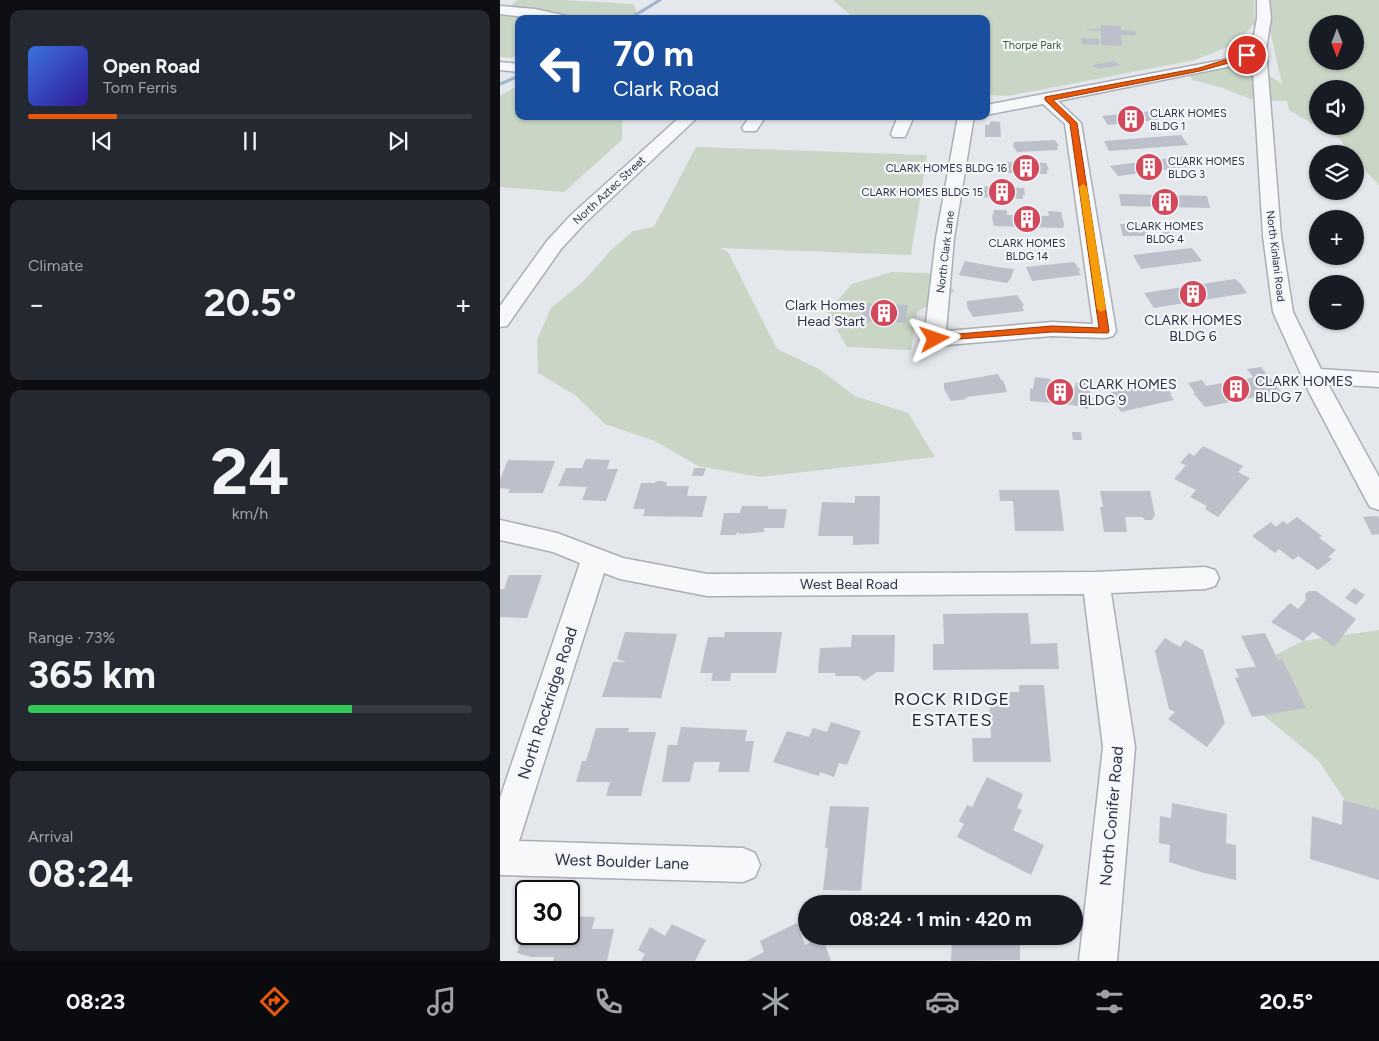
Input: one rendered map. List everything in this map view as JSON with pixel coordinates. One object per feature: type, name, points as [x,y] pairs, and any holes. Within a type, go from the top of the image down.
[{"type":"street","name":"North Kinlani Road","points":[[1263,0],[1264,18],[1259,49],[1272,236],[1284,312],[1312,376],[1377,490]]},
{"type":"street","points":[[500,10],[544,15]]},
{"type":"street","points":[[990,109],[1227,63],[1259,49]]},
{"type":"street","name":"North Clark Lane","points":[[965,120],[945,238],[935,339],[1052,329],[1104,331],[1073,123],[1047,98]]},
{"type":"street","name":"North Aztec Street","points":[[500,321],[554,245],[578,218],[687,120]]},
{"type":"street","points":[[899,134],[904,120]]},
{"type":"street","points":[[1312,376],[1379,380]]},
{"type":"street","name":"West Beal Road","points":[[500,530],[557,543],[620,568],[707,585],[1096,583],[1205,578]]},
{"type":"street","name":"North Rockridge Road","points":[[500,848],[595,558]]},
{"type":"street","name":"North Conifer Road","points":[[1096,583],[1119,747],[1098,961]]},
{"type":"street","name":"West Boulder Lane","points":[[500,858],[743,865]]},
{"type":"green space","points":[[517,0],[563,0],[633,4],[638,15],[515,15],[515,56],[512,58],[500,57],[500,13]]},
{"type":"green space","name":"Thorpe Park","points":[[833,0],[1254,0],[1255,23],[1230,46],[1195,60],[1008,96],[990,95],[990,15],[850,15]]},
{"type":"green space","points":[[1263,0],[1379,0],[1379,185],[1364,169],[1364,145],[1344,145],[1341,140],[1332,135],[1364,135],[1364,80],[1309,80],[1309,122],[1289,110],[1287,101],[1253,100],[1220,87],[1192,80],[1188,68],[1250,62],[1282,84]]},
{"type":"green space","points":[[515,87],[515,120],[622,120],[622,140],[564,192],[500,187],[500,96]]},
{"type":"green space","points":[[696,147],[927,155],[911,255],[719,248],[728,252],[777,349],[819,369],[855,396],[908,413],[935,457],[760,477],[698,466],[655,441],[605,424],[575,395],[538,373],[537,340],[551,308],[585,280],[610,251],[633,231],[654,227]]},
{"type":"green space","points":[[892,272],[928,273],[955,291],[917,312],[911,350],[847,347],[827,312],[852,284]]},
{"type":"green space","points":[[1379,630],[1379,851],[1318,760],[1263,715],[1252,667],[1303,641]]},
{"type":"building","points":[[1101,25],[1121,26],[1121,30],[1135,31],[1136,35],[1121,35],[1122,46],[1101,45],[1101,31],[1087,29],[1101,29]]},
{"type":"building","points":[[1081,38],[1099,39],[1099,45],[1082,44]]},
{"type":"building","points":[[1114,61],[1120,65],[1098,69],[1092,65]]},
{"type":"building","name":"CLARK HOMES BLDG 1","points":[[1152,111],[1159,120],[1108,125],[1102,116]]},
{"type":"building","points":[[991,121],[1000,122],[1001,137],[985,137],[985,125],[989,125]]},
{"type":"building","points":[[1181,135],[1188,145],[1109,151],[1104,141]]},
{"type":"building","points":[[1055,140],[1059,146],[1057,146],[1058,150],[1017,152],[1013,146],[1014,142]]},
{"type":"building","name":"CLARK HOMES BLDG 3","points":[[1187,156],[1196,166],[1118,176],[1110,166]]},
{"type":"building","name":"CLARK HOMES BLDG 16","points":[[1003,162],[1046,163],[1049,170],[1047,170],[1047,174],[1003,173]]},
{"type":"building","name":"CLARK HOMES BLDG 15","points":[[979,186],[1024,188],[1025,195],[1023,195],[1023,199],[978,197]]},
{"type":"building","name":"CLARK HOMES BLDG 4","points":[[1119,194],[1207,196],[1210,208],[1121,206]]},
{"type":"building","name":"CLARK HOMES BLDG 14","points":[[994,210],[1007,210],[1007,215],[1049,216],[1048,211],[1061,212],[1064,224],[1063,228],[994,226],[992,218]]},
{"type":"building","points":[[1120,224],[1144,224],[1147,236],[1123,236]]},
{"type":"building","points":[[1169,229],[1174,238],[1166,238],[1161,230]]},
{"type":"building","points":[[1192,248],[1202,261],[1141,269],[1133,255]]},
{"type":"building","points":[[965,261],[1014,269],[1007,283],[959,275]]},
{"type":"building","points":[[1074,262],[1081,271],[1078,271],[1081,275],[1032,281],[1026,267]]},
{"type":"building","name":"CLARK HOMES BLDG 6","points":[[1235,279],[1247,293],[1154,308],[1144,293]]},
{"type":"building","points":[[1017,295],[1024,305],[1022,306],[1024,311],[973,317],[967,307],[967,301]]},
{"type":"building","name":"Clark Homes Head Start","points":[[864,303],[908,305],[905,323],[860,321]]},
{"type":"building","name":"CLARK HOMES BLDG 7","points":[[1261,367],[1281,392],[1205,407],[1193,393],[1195,393],[1188,383],[1202,380],[1206,386],[1251,378],[1253,377],[1247,369]]},
{"type":"building","points":[[998,374],[1001,380],[1003,380],[1007,392],[966,397],[967,399],[951,401],[944,389],[944,383]]},
{"type":"building","name":"CLARK HOMES BLDG 9","points":[[1035,377],[1051,379],[1050,385],[1072,389],[1075,388],[1076,382],[1092,384],[1090,397],[1093,397],[1092,403],[1089,402],[1088,409],[1073,405],[1030,401],[1030,388],[1033,389]]},
{"type":"building","points":[[1161,382],[1172,394],[1170,394],[1174,400],[1121,412],[1109,393]]},
{"type":"building","points":[[1072,432],[1081,432],[1082,440],[1073,440]]},
{"type":"building","points":[[1203,446],[1243,466],[1238,472],[1250,478],[1218,517],[1205,509],[1207,506],[1190,497],[1196,490],[1174,479],[1186,465],[1180,463],[1189,453],[1194,456]]},
{"type":"building","points":[[586,459],[610,460],[607,469],[618,469],[606,501],[582,500],[587,487],[558,486],[566,468],[582,468]]},
{"type":"building","points":[[508,460],[555,461],[543,493],[508,493],[510,489],[500,488],[500,479]]},
{"type":"building","points":[[694,468],[706,468],[703,476],[692,476]]},
{"type":"building","points":[[664,481],[667,483],[666,486],[689,486],[687,496],[707,496],[702,517],[643,516],[645,509],[633,509],[641,483],[654,483]]},
{"type":"building","points":[[999,490],[1059,490],[1064,531],[1015,531],[1013,501],[1000,501]]},
{"type":"building","points":[[1100,491],[1150,491],[1155,515],[1152,520],[1145,520],[1142,517],[1125,517],[1127,532],[1104,532],[1100,507],[1103,507]]},
{"type":"building","points":[[855,496],[880,496],[879,544],[853,545],[853,536],[818,536],[822,502],[855,503]]},
{"type":"building","points":[[742,506],[768,506],[768,509],[787,509],[784,528],[764,528],[764,532],[741,534],[737,532],[736,535],[720,535],[724,513],[740,513]]},
{"type":"building","points":[[1378,516],[1379,534],[1372,535],[1363,517]]},
{"type":"building","points":[[1297,517],[1322,536],[1319,538],[1336,550],[1328,557],[1332,559],[1318,570],[1298,556],[1293,560],[1279,549],[1275,553],[1252,536],[1271,522],[1276,527],[1283,521],[1287,524]]},
{"type":"building","points":[[509,575],[542,575],[527,618],[500,617],[500,589],[504,589]]},
{"type":"building","points":[[1354,588],[1365,595],[1356,605],[1345,598]]},
{"type":"building","points":[[1309,591],[1316,591],[1356,619],[1334,647],[1313,632],[1303,641],[1271,622],[1290,603],[1298,609],[1306,600],[1305,594]]},
{"type":"building","points":[[1028,613],[1031,644],[1057,643],[1059,669],[933,670],[933,644],[944,644],[943,614]]},
{"type":"building","points":[[625,632],[677,634],[661,698],[602,697],[613,662],[626,662],[617,659]]},
{"type":"building","points":[[725,632],[782,632],[776,673],[731,673],[730,681],[711,681],[713,673],[700,673],[708,637],[724,637]]},
{"type":"building","points":[[1265,633],[1278,660],[1282,659],[1306,708],[1252,717],[1235,678],[1239,677],[1235,669],[1252,667],[1257,669],[1241,636]]},
{"type":"building","points":[[852,635],[895,635],[894,672],[877,672],[864,681],[859,676],[835,676],[836,673],[818,673],[820,648],[851,647]]},
{"type":"building","points":[[1165,638],[1180,647],[1185,640],[1203,650],[1225,723],[1207,747],[1168,719],[1175,712],[1169,709],[1155,651]]},
{"type":"building","points":[[1019,685],[1044,685],[1051,762],[973,762],[972,738],[991,738],[989,692],[1019,692]]},
{"type":"building","points":[[831,722],[861,731],[847,765],[839,763],[834,777],[820,772],[819,776],[773,762],[787,731],[809,737],[813,728],[827,732]]},
{"type":"building","points":[[681,727],[747,730],[745,741],[754,741],[749,772],[718,772],[720,762],[694,762],[690,782],[662,782],[668,745],[677,745]]},
{"type":"building","points":[[596,728],[629,728],[628,732],[656,732],[641,796],[606,796],[610,782],[576,782],[582,761],[586,761]]},
{"type":"building","points":[[987,777],[1023,794],[1017,808],[1022,810],[1013,830],[1044,845],[1031,875],[957,837],[964,824],[959,821],[967,805],[972,807]]},
{"type":"building","points":[[1343,800],[1379,810],[1379,880],[1310,859],[1312,816],[1342,825]]},
{"type":"building","points":[[1172,803],[1227,814],[1226,843],[1236,845],[1236,880],[1204,873],[1169,862],[1170,845],[1159,843],[1160,816],[1171,818]]},
{"type":"building","points":[[830,806],[869,807],[861,891],[823,890]]},
{"type":"building","points":[[580,916],[595,917],[592,929],[614,929],[607,961],[553,961],[554,957],[531,957],[517,953],[520,945],[580,945]]},
{"type":"building","points":[[797,923],[798,945],[825,945],[831,961],[746,961],[764,952],[760,941]]},
{"type":"building","points":[[672,924],[706,940],[695,961],[641,961],[645,954],[638,950],[650,927],[665,936]]},
{"type":"building","points":[[952,945],[1020,945],[1020,960],[951,961]]},
{"type":"waterway","points":[[636,15],[660,0]]},
{"type":"waterway","points":[[500,84],[515,78]]},
{"type":"slow traffic","points":[[1083,187],[1101,309]]},
{"type":"place","name":"CLARK HOMES BLDG 1","points":[[1131,119]]},
{"type":"place","name":"CLARK HOMES BLDG 3","points":[[1149,167]]},
{"type":"place","name":"CLARK HOMES BLDG 16","points":[[1026,168]]},
{"type":"place","name":"CLARK HOMES BLDG 15","points":[[1002,192]]},
{"type":"place","name":"CLARK HOMES BLDG 4","points":[[1165,202]]},
{"type":"place","name":"CLARK HOMES BLDG 14","points":[[1027,219]]},
{"type":"place","name":"CLARK HOMES BLDG 6","points":[[1193,294]]},
{"type":"place","name":"Clark Homes Head Start","points":[[884,313]]},
{"type":"place","name":"CLARK HOMES BLDG 7","points":[[1236,389]]},
{"type":"place","name":"CLARK HOMES BLDG 9","points":[[1060,392]]},
{"type":"district","name":"ROCK RIDGE ESTATES","points":[[952,710]]},
{"type":"route","points":[[935,339],[1052,329],[1104,331],[1073,123],[1047,98],[1200,69],[1227,63],[1247,55]]}]
